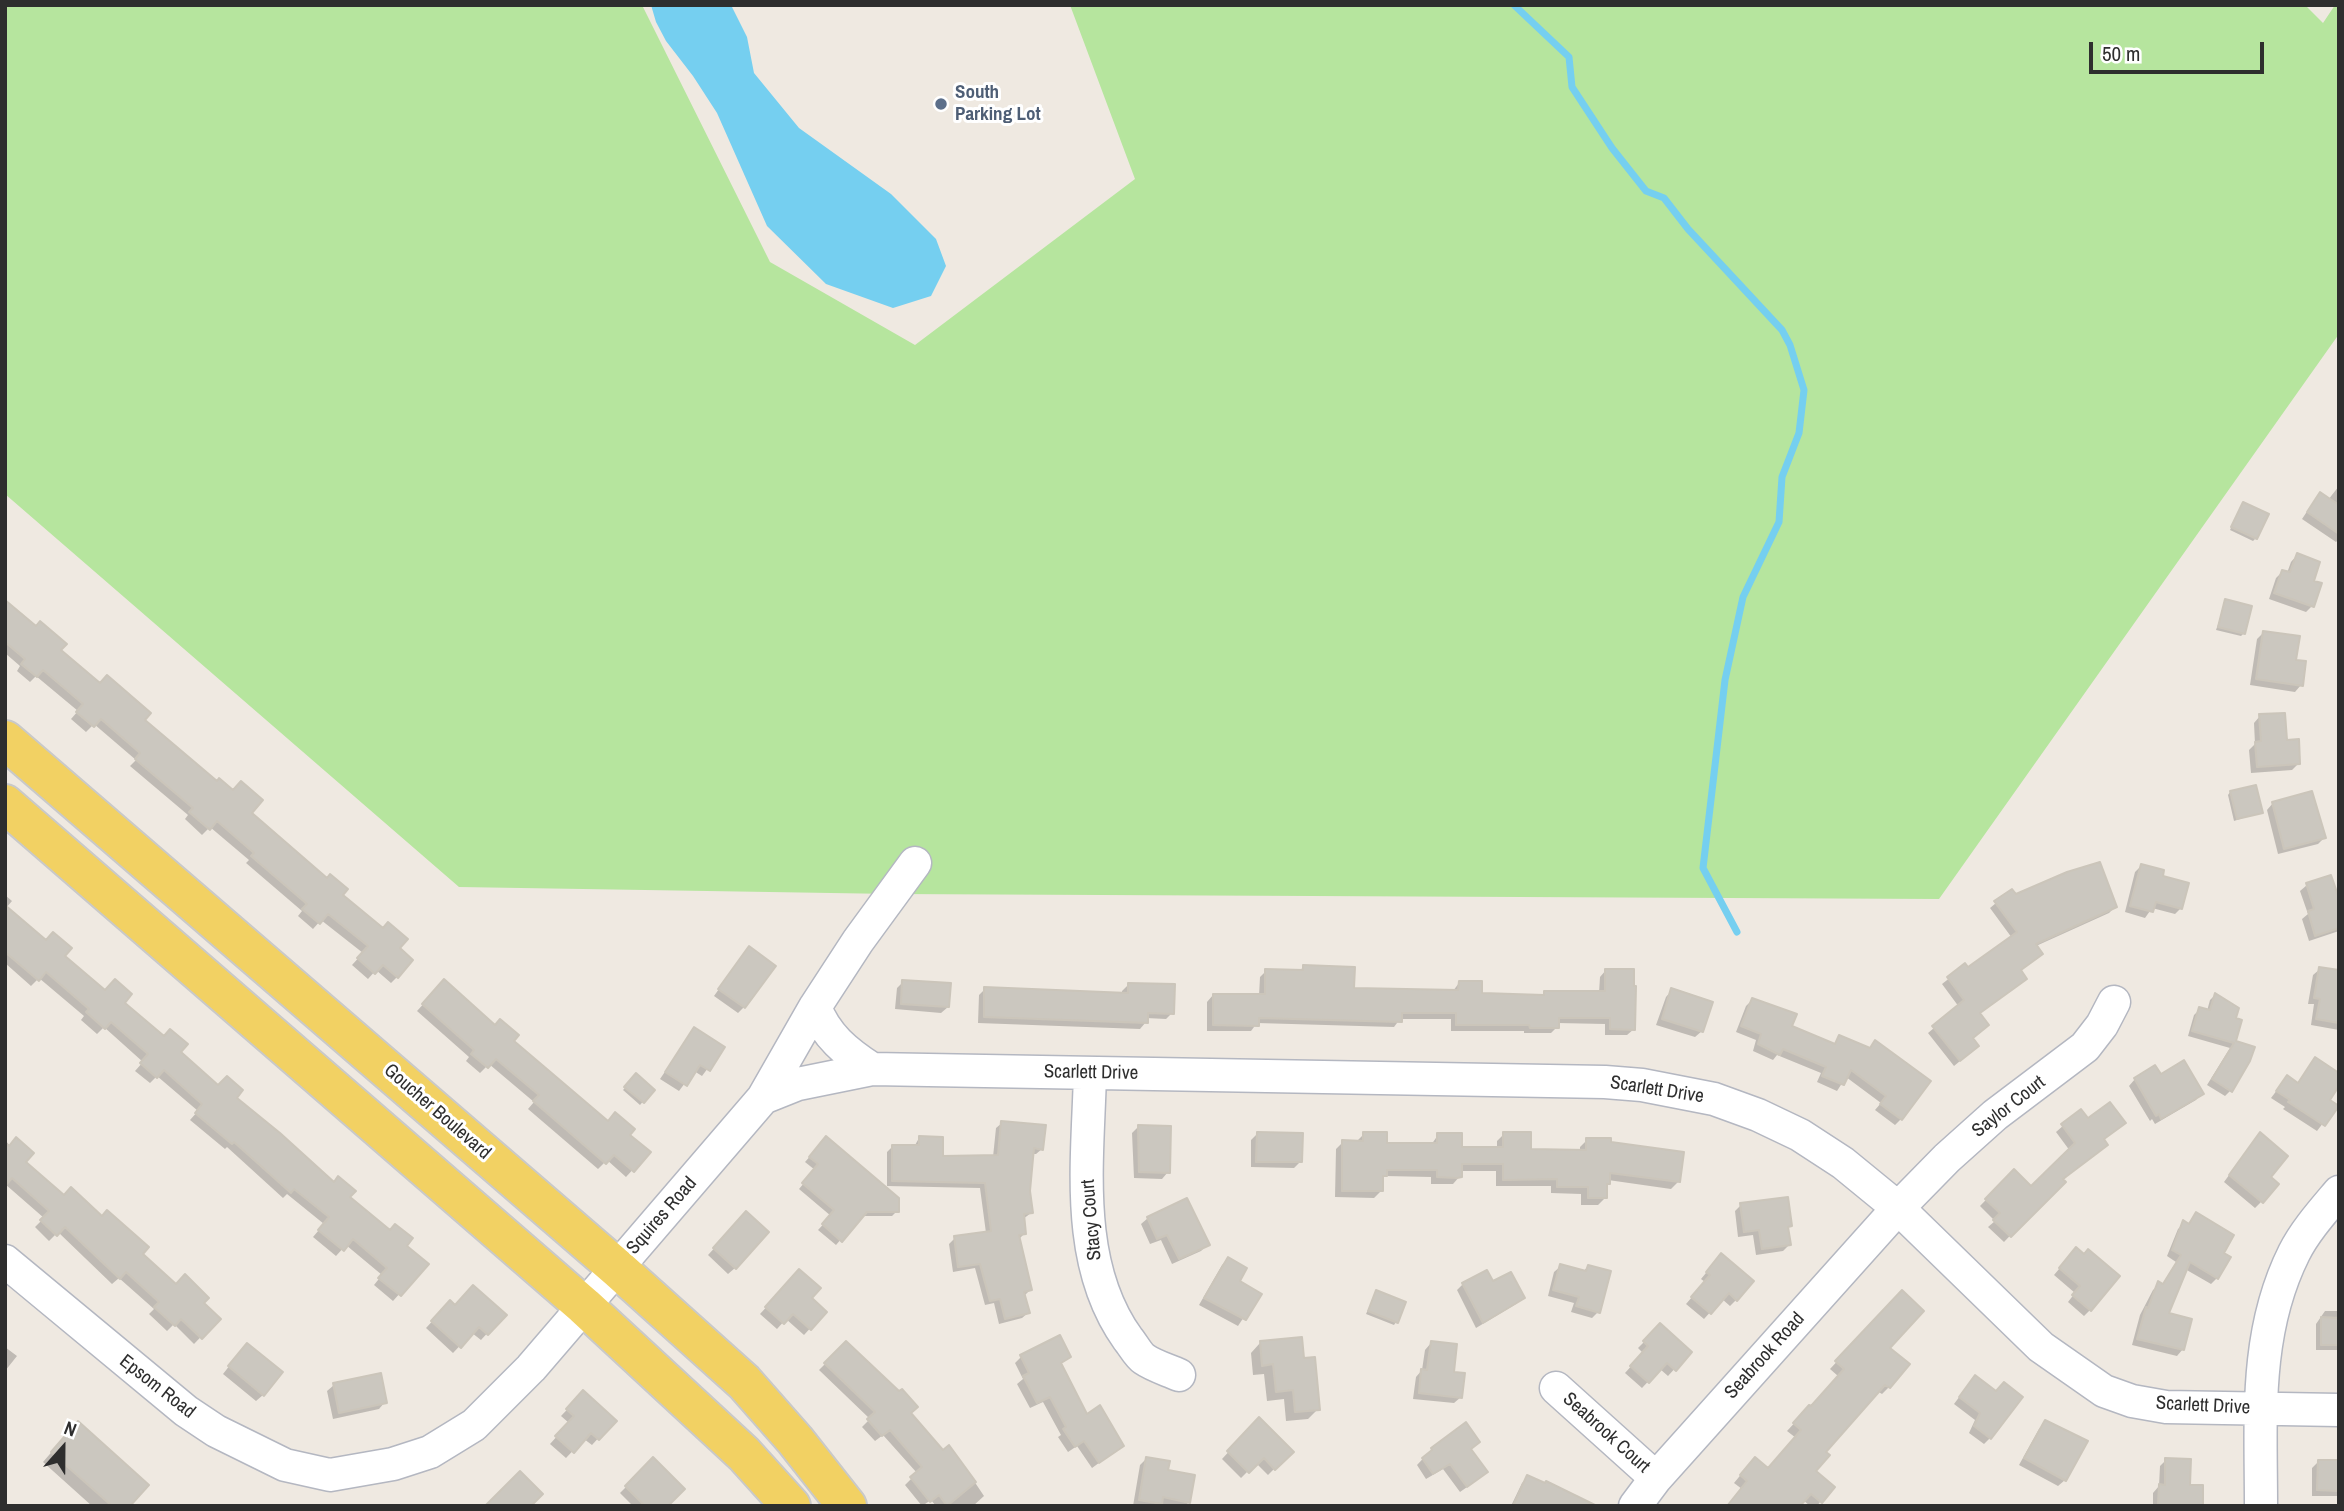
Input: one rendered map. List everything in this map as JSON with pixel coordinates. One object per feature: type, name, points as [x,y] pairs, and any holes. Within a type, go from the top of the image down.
[{"type":"main road","name":"Goucher Boulevard","points":[[5,740],[617,1268],[744,1382],[795,1440],[847,1506]]},
{"type":"main road","points":[[5,804],[584,1307],[744,1454],[791,1506]]},
{"type":"street","name":"Squires Road","points":[[330,1475],[393,1464],[430,1452],[474,1425],[531,1368],[763,1098],[815,1007],[858,941],[915,863]]},
{"type":"street","name":"Saylor Court","points":[[1898,1208],[1995,1115],[2085,1047],[2102,1025],[2114,1002]]},
{"type":"street","points":[[815,1007],[820,1022],[831,1037],[872,1069]]},
{"type":"street","name":"Scarlett Drive","points":[[763,1098],[798,1084],[872,1069],[1605,1082],[1667,1089],[1714,1099],[1758,1115],[1800,1135],[1843,1163],[1898,1208],[2041,1346],[2104,1391],[2132,1401],[2166,1407],[2339,1410]]},
{"type":"street","name":"Stacy Court","points":[[1090,1073],[1087,1202],[1091,1247],[1099,1279],[1108,1304],[1123,1332],[1143,1359],[1179,1375]]},
{"type":"street","points":[[2261,1506],[2260,1409],[2264,1347],[2271,1312],[2295,1250],[2339,1192]]},
{"type":"street","name":"Seabrook Road","points":[[1635,1506],[1656,1478],[1898,1208]]},
{"type":"street","name":"Epsom Road","points":[[5,1261],[186,1411],[216,1431],[285,1465],[330,1475]]},
{"type":"street","name":"Seabrook Court","points":[[1556,1388],[1656,1478]]},
{"type":"green space","points":[[5,5],[642,5],[770,262],[915,345],[1135,179],[1070,5],[2305,5],[2323,23],[2335,5],[2339,5],[2339,334],[1939,899],[893,894],[459,887],[5,494]]},
{"type":"water","points":[[651,5],[731,5],[747,37],[754,73],[799,128],[891,194],[936,239],[946,266],[931,296],[893,308],[826,284],[767,226],[717,113],[666,41]]},
{"type":"building","points":[[2320,492],[2339,505],[2339,534],[2307,512]]},
{"type":"building","points":[[2243,502],[2269,514],[2257,539],[2231,527]]},
{"type":"building","points":[[2297,553],[2320,562],[2314,581],[2322,583],[2314,607],[2274,593],[2282,570],[2290,572]]},
{"type":"building","points":[[2225,599],[2252,606],[2245,634],[2218,627]]},
{"type":"building","points":[[5,600],[36,626],[40,621],[67,644],[61,650],[100,683],[107,675],[151,713],[145,720],[217,781],[219,778],[233,790],[241,781],[263,800],[252,813],[327,878],[330,874],[348,889],[343,895],[383,928],[388,922],[408,939],[400,948],[413,960],[398,978],[383,965],[375,974],[357,958],[368,946],[328,914],[320,924],[302,909],[307,904],[251,856],[254,853],[217,821],[210,830],[189,812],[193,808],[135,759],[140,753],[101,719],[94,727],[76,712],[83,704],[43,670],[37,677],[21,664],[25,659],[5,642]]},
{"type":"building","points":[[2263,631],[2300,636],[2296,660],[2306,661],[2303,686],[2256,679]]},
{"type":"building","points":[[2285,713],[2287,740],[2299,739],[2300,764],[2257,767],[2255,742],[2261,741],[2259,714]]},
{"type":"building","points":[[2256,785],[2263,813],[2237,819],[2230,791]]},
{"type":"building","points":[[2312,791],[2326,838],[2284,849],[2272,802]]},
{"type":"building","points":[[2100,862],[2117,907],[2036,944],[2043,954],[2021,970],[2027,979],[1980,1013],[1989,1025],[1973,1038],[1979,1046],[1960,1061],[1932,1026],[1964,1000],[1947,977],[1965,963],[1968,967],[2017,932],[1994,901],[2012,889],[2016,894],[2067,872]]},
{"type":"building","points":[[2141,864],[2164,870],[2163,876],[2189,883],[2182,909],[2156,902],[2153,912],[2130,906]]},
{"type":"building","points":[[2331,875],[2339,898],[2339,928],[2315,936],[2308,911],[2314,909],[2306,883]]},
{"type":"building","points":[[5,905],[46,940],[53,932],[72,948],[65,956],[105,990],[115,979],[132,994],[125,1003],[164,1036],[170,1029],[188,1044],[181,1052],[218,1085],[227,1076],[243,1090],[237,1098],[334,1182],[338,1176],[356,1191],[350,1197],[390,1230],[395,1224],[413,1238],[407,1246],[429,1264],[401,1296],[378,1278],[387,1268],[353,1239],[344,1251],[318,1230],[329,1217],[294,1189],[291,1193],[234,1142],[232,1144],[195,1113],[202,1104],[164,1070],[157,1078],[140,1063],[148,1054],[111,1022],[105,1029],[86,1012],[89,1009],[46,972],[39,981],[5,952]]},
{"type":"building","points":[[749,946],[776,966],[745,1008],[718,989]]},
{"type":"building","points":[[1303,965],[1355,967],[1354,988],[1458,990],[1459,981],[1482,981],[1482,993],[1544,995],[1544,991],[1605,991],[1605,969],[1634,969],[1635,1030],[1610,1029],[1610,1018],[1559,1018],[1559,1028],[1530,1028],[1529,1025],[1456,1025],[1456,1013],[1402,1013],[1402,1022],[1259,1018],[1259,1026],[1213,1025],[1213,994],[1265,994],[1265,969],[1303,970]]},
{"type":"building","points":[[2319,967],[2339,970],[2339,1023],[2316,1019],[2320,999],[2314,998]]},
{"type":"building","points":[[444,979],[495,1025],[500,1019],[519,1035],[514,1041],[608,1121],[615,1112],[635,1129],[630,1135],[651,1152],[634,1172],[614,1155],[606,1164],[533,1101],[539,1095],[496,1059],[488,1068],[471,1054],[474,1050],[422,1004]]},
{"type":"building","points":[[902,980],[951,983],[949,1007],[901,1004]]},
{"type":"building","points":[[1128,983],[1175,984],[1174,1014],[1148,1013],[1148,1023],[984,1017],[984,987],[1128,993]]},
{"type":"building","points":[[1671,988],[1713,1002],[1703,1032],[1662,1019]]},
{"type":"building","points":[[2215,993],[2239,1008],[2236,1018],[2242,1020],[2236,1041],[2255,1047],[2232,1092],[2212,1079],[2234,1043],[2192,1031],[2199,1007],[2210,1010]]},
{"type":"building","points":[[1752,998],[1797,1014],[1792,1026],[1835,1044],[1839,1035],[1870,1048],[1875,1040],[1931,1081],[1902,1120],[1880,1104],[1886,1096],[1851,1070],[1844,1085],[1822,1076],[1826,1067],[1783,1049],[1780,1055],[1758,1044],[1761,1034],[1741,1026]]},
{"type":"building","points":[[694,1027],[725,1047],[710,1071],[700,1065],[687,1086],[665,1072]]},
{"type":"building","points":[[2315,1057],[2339,1073],[2339,1086],[2330,1100],[2339,1106],[2325,1126],[2276,1091],[2287,1075],[2298,1083]]},
{"type":"building","points":[[2184,1060],[2204,1094],[2161,1119],[2159,1114],[2156,1116],[2134,1078],[2155,1065],[2161,1074]]},
{"type":"building","points":[[636,1073],[655,1090],[644,1103],[624,1087]]},
{"type":"building","points":[[2110,1102],[2126,1123],[2104,1139],[2108,1145],[2063,1179],[2066,1182],[2011,1237],[1993,1220],[2000,1213],[1985,1199],[2014,1169],[2031,1186],[2075,1143],[2061,1124],[2081,1109],[2088,1118]]},
{"type":"building","points":[[1001,1121],[1046,1125],[1043,1150],[1034,1148],[1030,1191],[1033,1213],[1024,1214],[1026,1234],[1019,1235],[1032,1290],[1024,1292],[1030,1313],[1005,1319],[1000,1299],[990,1301],[980,1264],[958,1267],[954,1236],[991,1231],[985,1183],[892,1181],[892,1145],[919,1145],[919,1136],[943,1137],[943,1156],[998,1155]]},
{"type":"building","points":[[1138,1125],[1171,1126],[1170,1173],[1139,1172]]},
{"type":"building","points":[[1257,1132],[1303,1133],[1302,1162],[1256,1162]]},
{"type":"building","points":[[1363,1132],[1387,1132],[1387,1143],[1437,1143],[1437,1133],[1462,1133],[1462,1147],[1503,1147],[1503,1132],[1531,1132],[1531,1149],[1586,1150],[1586,1138],[1611,1138],[1611,1142],[1684,1152],[1680,1182],[1610,1173],[1607,1198],[1588,1198],[1588,1187],[1557,1187],[1557,1179],[1503,1180],[1503,1164],[1462,1164],[1462,1177],[1457,1178],[1437,1177],[1437,1170],[1387,1170],[1387,1176],[1383,1176],[1383,1191],[1342,1191],[1342,1140],[1363,1141]]},
{"type":"building","points":[[2260,1132],[2288,1156],[2271,1177],[2279,1184],[2263,1203],[2229,1175]]},
{"type":"building","points":[[826,1136],[899,1198],[899,1212],[867,1212],[842,1242],[822,1224],[834,1210],[802,1183],[818,1164],[809,1157]]},
{"type":"building","points":[[16,1137],[34,1153],[26,1162],[64,1195],[71,1187],[102,1216],[107,1210],[149,1247],[143,1254],[176,1284],[185,1274],[209,1298],[204,1303],[221,1319],[202,1339],[181,1319],[175,1326],[154,1307],[159,1302],[126,1272],[120,1279],[65,1227],[57,1236],[40,1220],[49,1211],[12,1178],[5,1186],[5,1143],[9,1146]]},
{"type":"building","points":[[1788,1197],[1792,1226],[1788,1227],[1791,1245],[1762,1249],[1759,1230],[1744,1232],[1740,1203]]},
{"type":"building","points":[[1187,1198],[1210,1245],[1179,1259],[1167,1235],[1157,1239],[1147,1217]]},
{"type":"building","points":[[746,1211],[769,1232],[736,1269],[713,1248]]},
{"type":"building","points":[[2196,1212],[2234,1235],[2224,1253],[2231,1257],[2218,1279],[2190,1262],[2169,1313],[2192,1319],[2184,1350],[2137,1339],[2146,1307],[2148,1308],[2158,1281],[2163,1284],[2181,1255],[2172,1250],[2183,1220],[2189,1224]]},
{"type":"building","points":[[2076,1247],[2084,1254],[2088,1249],[2120,1276],[2091,1311],[2072,1295],[2080,1286],[2059,1268]]},
{"type":"building","points":[[1721,1253],[1754,1281],[1737,1301],[1729,1293],[1711,1314],[1691,1297],[1710,1275],[1706,1272]]},
{"type":"building","points":[[1228,1257],[1247,1268],[1240,1281],[1262,1294],[1246,1320],[1204,1298]]},
{"type":"building","points":[[1560,1264],[1586,1271],[1588,1265],[1611,1271],[1600,1313],[1576,1306],[1579,1297],[1553,1290]]},
{"type":"building","points":[[799,1269],[821,1288],[812,1298],[827,1312],[811,1330],[793,1314],[784,1324],[765,1307]]},
{"type":"building","points":[[1487,1270],[1493,1281],[1511,1272],[1525,1298],[1483,1323],[1462,1283]]},
{"type":"building","points":[[473,1285],[507,1315],[488,1335],[479,1327],[461,1348],[431,1321],[450,1300],[455,1305]]},
{"type":"building","points":[[1376,1290],[1406,1302],[1398,1323],[1368,1311]]},
{"type":"building","points":[[1902,1290],[1924,1311],[1890,1348],[1910,1364],[1890,1388],[1885,1385],[1826,1452],[1830,1455],[1816,1471],[1835,1487],[1822,1503],[1811,1494],[1800,1506],[1727,1506],[1747,1481],[1740,1475],[1755,1457],[1768,1468],[1801,1430],[1793,1423],[1844,1369],[1835,1361]]},
{"type":"building","points":[[2321,1317],[2339,1318],[2339,1345],[2321,1345]]},
{"type":"building","points":[[1660,1323],[1692,1352],[1676,1371],[1667,1363],[1649,1383],[1630,1366],[1648,1346],[1643,1341]]},
{"type":"building","points":[[1060,1335],[1071,1357],[1061,1363],[1087,1414],[1100,1405],[1124,1446],[1099,1463],[1084,1441],[1075,1447],[1063,1429],[1066,1427],[1050,1397],[1037,1403],[1023,1376],[1029,1373],[1020,1355]]},
{"type":"building","points":[[1302,1337],[1304,1358],[1315,1357],[1320,1410],[1295,1412],[1293,1390],[1276,1392],[1273,1364],[1262,1366],[1260,1341]]},
{"type":"building","points":[[846,1341],[899,1391],[902,1389],[918,1407],[911,1413],[943,1450],[949,1445],[976,1482],[947,1506],[939,1495],[930,1502],[910,1477],[922,1467],[890,1430],[882,1436],[867,1419],[875,1412],[824,1363]]},
{"type":"building","points":[[1431,1341],[1457,1344],[1454,1372],[1465,1373],[1462,1398],[1419,1393],[1421,1369],[1427,1370]]},
{"type":"building","points":[[247,1343],[283,1372],[264,1396],[228,1366]]},
{"type":"building","points":[[381,1373],[387,1403],[339,1413],[333,1383]]},
{"type":"building","points":[[1975,1375],[1996,1391],[2004,1382],[2023,1397],[1991,1439],[1974,1426],[1980,1413],[1959,1397]]},
{"type":"building","points":[[583,1390],[617,1421],[599,1440],[591,1433],[574,1453],[555,1436],[574,1416],[566,1409]]},
{"type":"building","points":[[1259,1417],[1294,1452],[1275,1470],[1264,1458],[1249,1473],[1227,1451]]},
{"type":"building","points":[[2045,1420],[2088,1441],[2066,1481],[2024,1458]]},
{"type":"building","points":[[78,1421],[149,1485],[130,1506],[112,1506],[51,1452]]},
{"type":"building","points":[[1466,1422],[1480,1442],[1471,1449],[1488,1472],[1467,1487],[1450,1464],[1433,1474],[1422,1458]]},
{"type":"building","points":[[653,1457],[685,1489],[668,1506],[645,1506],[625,1486]]},
{"type":"building","points":[[1146,1457],[1170,1461],[1168,1470],[1195,1475],[1190,1503],[1163,1497],[1162,1504],[1139,1500]]},
{"type":"building","points":[[2165,1458],[2191,1459],[2190,1485],[2203,1485],[2203,1506],[2158,1506],[2159,1484],[2165,1485]]},
{"type":"building","points":[[2318,1460],[2339,1460],[2339,1491],[2317,1490]]},
{"type":"building","points":[[520,1471],[543,1494],[531,1506],[485,1506]]},
{"type":"building","points":[[1527,1475],[1545,1483],[1546,1481],[1597,1506],[1513,1506]]},
{"type":"waterway","points":[[1514,5],[1569,57],[1572,87],[1612,148],[1646,191],[1664,198],[1688,229],[1782,330],[1790,345],[1804,390],[1799,433],[1782,477],[1779,522],[1743,597],[1725,680],[1703,868],[1737,932]]},
{"type":"place","name":"South Parking Lot","points":[[941,104]]}]
